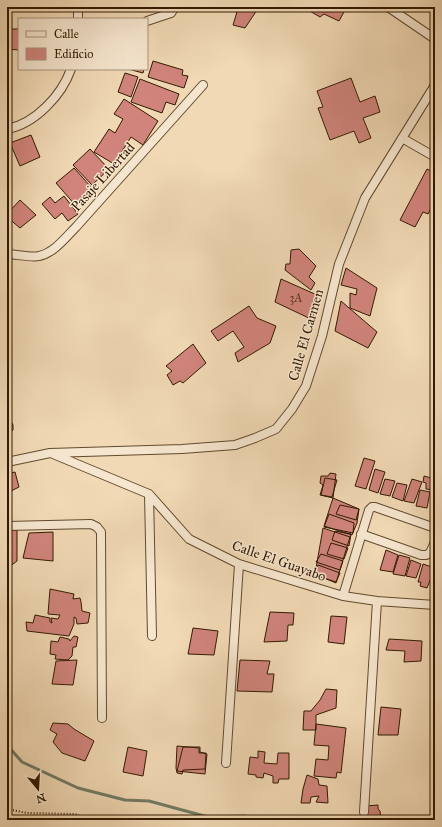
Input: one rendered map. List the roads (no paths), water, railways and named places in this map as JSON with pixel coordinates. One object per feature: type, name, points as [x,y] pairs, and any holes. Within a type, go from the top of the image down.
[{"type":"street","points":[[78,7],[78,18]]},
{"type":"street","points":[[148,20],[170,13],[175,7]]},
{"type":"street","points":[[388,7],[435,39]]},
{"type":"street","points":[[7,129],[25,122],[37,115],[58,93],[68,78],[71,70]]},
{"type":"street","name":"Pasaje Libertad","points":[[7,254],[37,257],[56,247],[76,227],[203,85]]},
{"type":"street","name":"Calle El Carmen","points":[[7,462],[50,453],[182,449],[235,445],[276,428],[292,409],[306,386],[322,336],[339,264],[366,198],[435,85]]},
{"type":"street","points":[[402,138],[435,157]]},
{"type":"street","name":"Calle El Guayabo","points":[[50,453],[149,494],[189,539],[239,564],[343,596],[377,601],[435,605]]},
{"type":"street","points":[[149,494],[152,636]]},
{"type":"street","points":[[343,596],[361,534],[369,510],[372,507],[435,528]]},
{"type":"street","points":[[7,526],[91,524],[97,527],[101,532],[102,718]]},
{"type":"street","points":[[361,534],[421,555],[430,553],[435,542]]},
{"type":"street","points":[[226,763],[239,564]]},
{"type":"street","points":[[364,812],[377,601]]},
{"type":"waterway","points":[[7,745],[22,762],[78,788],[125,800],[149,801],[208,817],[245,816],[254,820]]}]
